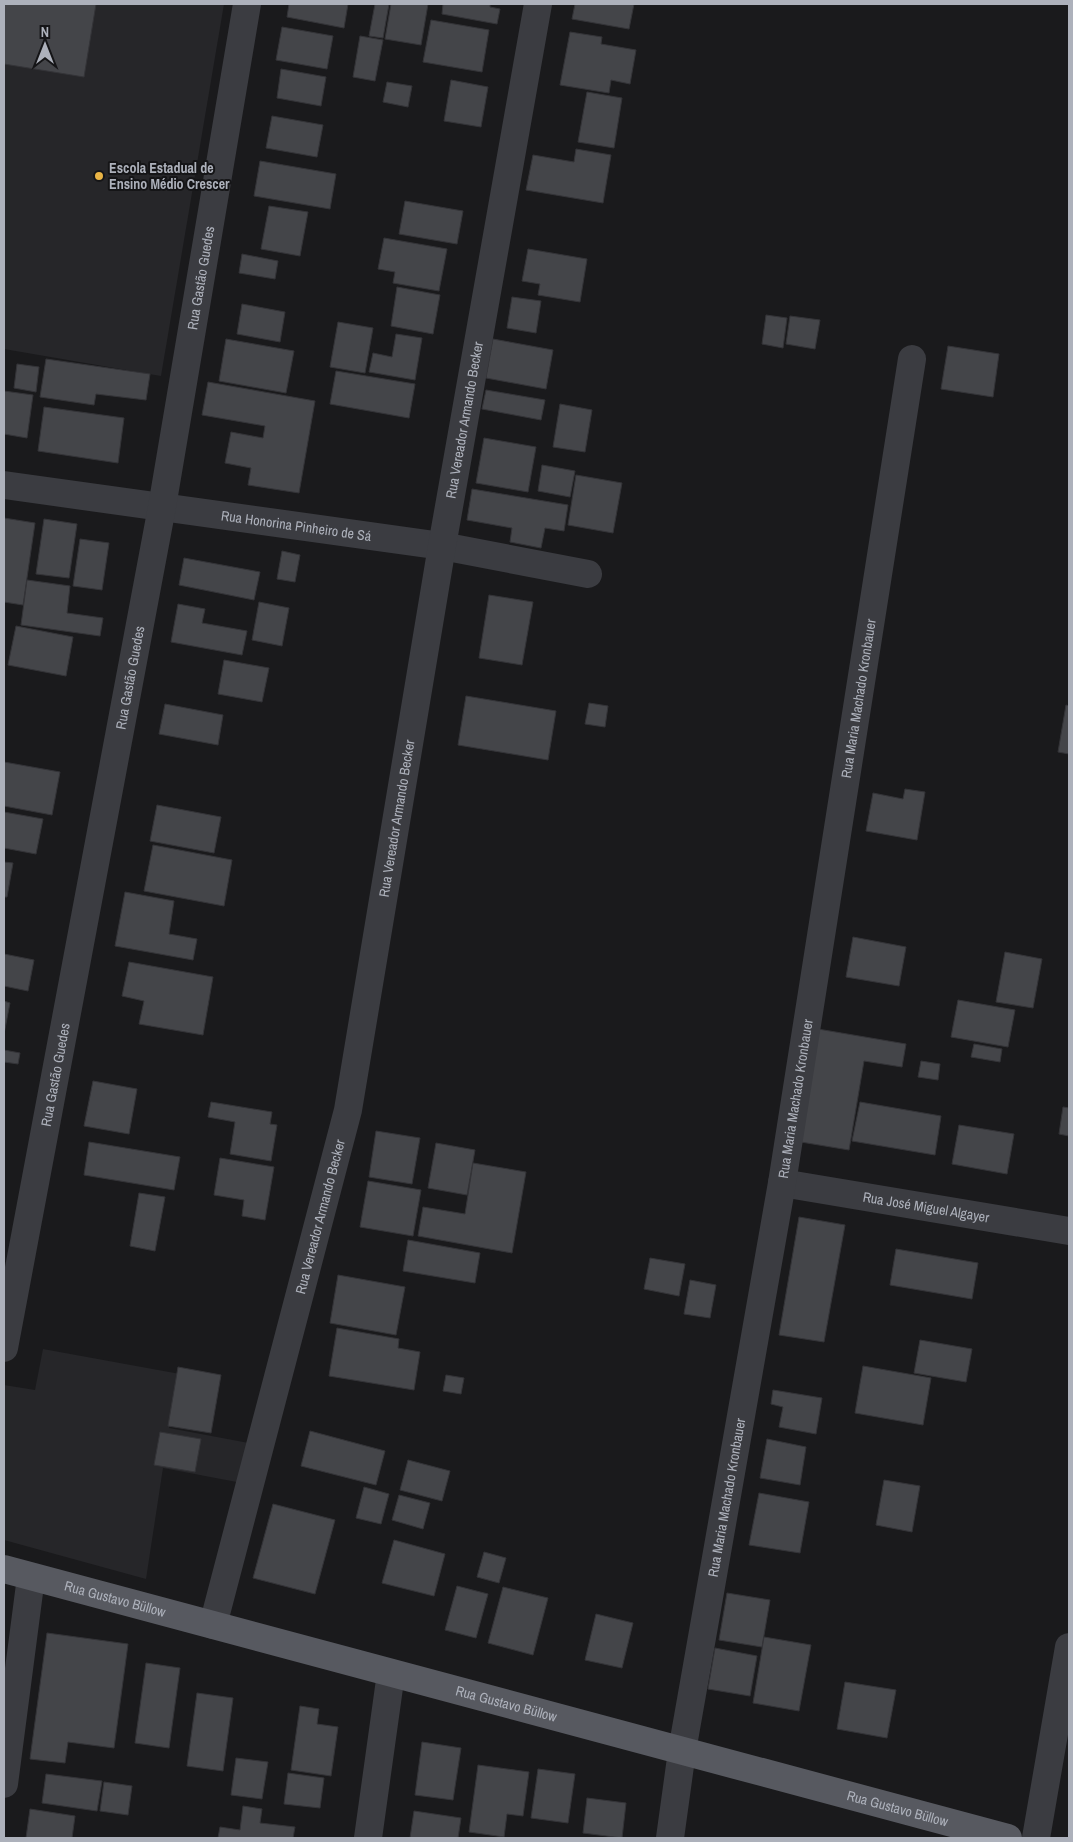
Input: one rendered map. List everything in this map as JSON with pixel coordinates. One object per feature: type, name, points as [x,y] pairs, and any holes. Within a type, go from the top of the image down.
[{"type":"main road","name":"Rua Gustavo Büllow","points":[[4,1569],[1008,1838]]},
{"type":"street","name":"Rua Gastão Guedes","points":[[4,1348],[162,507],[247,4]]},
{"type":"street","name":"Rua Vereador Armando Becker","points":[[213,1625],[348,1110],[442,546],[538,4]]},
{"type":"street","name":"Rua Maria Machado Kronbauer","points":[[670,1838],[682,1751],[782,1183],[912,359]]},
{"type":"street","name":"Rua Honorina Pinheiro de Sá","points":[[4,485],[442,546],[588,574]]},
{"type":"street","name":"Rua José Miguel Algayer","points":[[782,1183],[1069,1231]]},
{"type":"street","points":[[4,1784],[32,1577]]},
{"type":"street","points":[[1036,1838],[1069,1648]]},
{"type":"street","points":[[368,1838],[391,1673]]},
{"type":"shaded area","name":"Escola Estadual de Ensino Médio Crescer","points":[[4,4],[224,4],[161,376],[4,349]]},
{"type":"shaded area","points":[[43,1349],[180,1374],[169,1428],[254,1444],[242,1483],[163,1468],[146,1579],[4,1540],[4,1385],[35,1390]]},
{"type":"building","points":[[4,4],[96,4],[84,77],[4,64]]},
{"type":"building","points":[[289,4],[348,4],[344,28],[287,17]]},
{"type":"building","points":[[375,4],[389,4],[383,38],[369,36]]},
{"type":"building","points":[[391,4],[428,4],[421,45],[385,39]]},
{"type":"building","points":[[443,4],[490,4],[490,7],[500,9],[497,24],[442,14]]},
{"type":"building","points":[[575,4],[634,4],[629,29],[572,19]]},
{"type":"building","points":[[431,20],[489,30],[482,72],[423,62]]},
{"type":"building","points":[[282,27],[333,36],[327,69],[276,60]]},
{"type":"building","points":[[570,32],[602,37],[601,44],[636,50],[630,84],[611,80],[609,93],[560,85]]},
{"type":"building","points":[[360,36],[383,40],[375,81],[353,77]]},
{"type":"building","points":[[281,69],[326,77],[321,106],[277,98]]},
{"type":"building","points":[[451,80],[488,87],[481,127],[444,121]]},
{"type":"building","points":[[387,82],[412,86],[408,107],[383,102]]},
{"type":"building","points":[[587,92],[622,98],[614,148],[578,142]]},
{"type":"building","points":[[272,116],[323,125],[317,157],[266,148]]},
{"type":"building","points":[[576,149],[611,155],[603,203],[526,190],[533,155],[574,162]]},
{"type":"building","points":[[260,161],[336,174],[330,209],[254,196]]},
{"type":"building","points":[[405,201],[463,211],[457,244],[399,234]]},
{"type":"building","points":[[269,206],[308,212],[300,256],[261,249]]},
{"type":"building","points":[[384,238],[447,249],[439,291],[393,283],[395,272],[378,269]]},
{"type":"building","points":[[528,249],[587,259],[580,302],[538,295],[540,284],[522,281]]},
{"type":"building","points":[[242,254],[278,261],[275,279],[239,273]]},
{"type":"building","points":[[397,287],[440,295],[433,334],[391,326]]},
{"type":"building","points":[[512,297],[541,301],[536,333],[507,328]]},
{"type":"building","points":[[242,304],[285,312],[280,342],[237,334]]},
{"type":"building","points":[[766,315],[787,318],[783,348],[762,344]]},
{"type":"building","points":[[790,316],[820,320],[815,349],[786,344]]},
{"type":"building","points":[[338,322],[373,328],[365,373],[330,367]]},
{"type":"building","points":[[396,334],[422,338],[415,380],[369,372],[373,353],[392,357]]},
{"type":"building","points":[[226,339],[294,351],[286,393],[219,381]]},
{"type":"building","points":[[493,339],[553,350],[546,389],[486,378]]},
{"type":"building","points":[[948,346],[999,354],[993,397],[941,389]]},
{"type":"building","points":[[46,359],[150,374],[146,400],[96,394],[94,405],[40,397]]},
{"type":"building","points":[[17,364],[39,367],[36,392],[14,388]]},
{"type":"building","points":[[336,371],[415,384],[409,418],[330,404]]},
{"type":"building","points":[[208,382],[315,401],[299,493],[248,485],[251,468],[225,463],[231,432],[263,438],[265,426],[202,415]]},
{"type":"building","points":[[486,390],[545,400],[541,420],[482,409]]},
{"type":"building","points":[[4,391],[33,395],[27,438],[4,434]]},
{"type":"building","points":[[560,404],[592,410],[585,452],[553,447]]},
{"type":"building","points":[[44,407],[124,418],[118,463],[38,451]]},
{"type":"building","points":[[484,438],[536,447],[528,492],[476,483]]},
{"type":"building","points":[[542,465],[575,471],[570,497],[538,491]]},
{"type":"building","points":[[576,475],[622,483],[613,533],[568,525]]},
{"type":"building","points":[[472,489],[568,505],[564,531],[545,528],[541,548],[510,542],[512,528],[467,520]]},
{"type":"building","points":[[4,518],[35,523],[23,605],[4,602]]},
{"type":"building","points":[[44,519],[77,524],[69,578],[36,574]]},
{"type":"building","points":[[80,539],[109,543],[102,590],[73,586]]},
{"type":"building","points":[[282,551],[300,555],[295,582],[277,579]]},
{"type":"building","points":[[184,558],[260,572],[254,600],[179,585]]},
{"type":"building","points":[[27,580],[70,586],[67,613],[103,618],[100,636],[21,625]]},
{"type":"building","points":[[489,595],[533,602],[522,665],[479,658]]},
{"type":"building","points":[[259,602],[289,608],[282,646],[252,640]]},
{"type":"building","points":[[178,604],[205,609],[202,623],[247,631],[242,655],[171,642]]},
{"type":"building","points":[[16,626],[73,637],[66,676],[8,665]]},
{"type":"building","points":[[224,660],[269,668],[262,702],[218,694]]},
{"type":"building","points":[[466,696],[556,711],[548,760],[458,745]]},
{"type":"building","points":[[589,703],[608,706],[605,727],[585,724]]},
{"type":"building","points":[[165,704],[223,715],[218,745],[159,734]]},
{"type":"building","points":[[1066,705],[1069,706],[1069,754],[1058,752]]},
{"type":"building","points":[[4,762],[60,772],[52,815],[4,806]]},
{"type":"building","points":[[905,789],[925,792],[917,840],[866,831],[873,793],[903,799]]},
{"type":"building","points":[[157,805],[221,817],[214,853],[150,841]]},
{"type":"building","points":[[4,812],[43,819],[36,854],[4,848]]},
{"type":"building","points":[[153,845],[232,860],[224,906],[144,891]]},
{"type":"building","points":[[4,862],[13,863],[7,897],[4,897]]},
{"type":"building","points":[[125,892],[174,901],[169,934],[197,939],[193,960],[115,946]]},
{"type":"building","points":[[853,937],[906,947],[899,986],[846,977]]},
{"type":"building","points":[[1005,952],[1042,959],[1033,1008],[996,1002]]},
{"type":"building","points":[[4,954],[34,960],[28,991],[4,986]]},
{"type":"building","points":[[129,962],[213,977],[203,1035],[139,1024],[144,1001],[122,996]]},
{"type":"building","points":[[958,1000],[1015,1010],[1008,1047],[951,1037]]},
{"type":"building","points":[[4,1001],[10,1003],[4,1034]]},
{"type":"building","points":[[812,1028],[906,1044],[902,1067],[864,1061],[849,1150],[801,1142]]},
{"type":"building","points":[[974,1044],[1002,1049],[1000,1062],[971,1057]]},
{"type":"building","points":[[4,1050],[20,1053],[18,1064],[4,1062]]},
{"type":"building","points":[[921,1061],[940,1064],[938,1080],[918,1077]]},
{"type":"building","points":[[93,1081],[137,1089],[129,1134],[84,1126]]},
{"type":"building","points":[[211,1102],[272,1112],[270,1124],[277,1125],[271,1161],[230,1154],[235,1122],[208,1117]]},
{"type":"building","points":[[860,1102],[941,1116],[935,1155],[852,1141]]},
{"type":"building","points":[[1063,1107],[1069,1108],[1069,1136],[1059,1134]]},
{"type":"building","points":[[959,1125],[1014,1134],[1007,1174],[952,1164]]},
{"type":"building","points":[[376,1131],[420,1138],[412,1184],[369,1177]]},
{"type":"building","points":[[89,1142],[180,1157],[174,1190],[84,1175]]},
{"type":"building","points":[[436,1143],[475,1150],[467,1195],[428,1188]]},
{"type":"building","points":[[220,1158],[274,1167],[265,1220],[242,1216],[244,1200],[214,1195]]},
{"type":"building","points":[[473,1163],[526,1172],[512,1253],[418,1236],[423,1207],[465,1214]]},
{"type":"building","points":[[368,1181],[421,1190],[413,1236],[360,1227]]},
{"type":"building","points":[[139,1193],[165,1197],[155,1251],[130,1246]]},
{"type":"building","points":[[799,1217],[845,1225],[824,1342],[779,1335]]},
{"type":"building","points":[[408,1240],[480,1253],[475,1283],[403,1271]]},
{"type":"building","points":[[896,1249],[978,1263],[972,1299],[890,1285]]},
{"type":"building","points":[[650,1258],[685,1264],[679,1296],[644,1289]]},
{"type":"building","points":[[338,1275],[405,1287],[396,1335],[330,1323]]},
{"type":"building","points":[[690,1280],[716,1285],[710,1318],[684,1314]]},
{"type":"building","points":[[337,1328],[399,1339],[398,1348],[420,1352],[414,1390],[329,1376]]},
{"type":"building","points":[[920,1340],[972,1349],[966,1382],[914,1373]]},
{"type":"building","points":[[863,1366],[931,1378],[923,1425],[855,1413]]},
{"type":"building","points":[[178,1367],[221,1375],[211,1433],[168,1426]]},
{"type":"building","points":[[446,1375],[464,1378],[461,1394],[443,1391]]},
{"type":"building","points":[[773,1390],[822,1398],[816,1434],[779,1427],[783,1407],[771,1404]]},
{"type":"building","points":[[310,1431],[385,1451],[376,1485],[301,1466]]},
{"type":"building","points":[[160,1432],[201,1439],[195,1472],[154,1465]]},
{"type":"building","points":[[767,1439],[806,1447],[800,1485],[760,1478]]},
{"type":"building","points":[[408,1460],[450,1471],[442,1501],[400,1490]]},
{"type":"building","points":[[884,1480],[920,1486],[912,1532],[876,1525]]},
{"type":"building","points":[[364,1487],[389,1494],[381,1524],[356,1518]]},
{"type":"building","points":[[759,1493],[809,1502],[800,1553],[749,1545]]},
{"type":"building","points":[[399,1495],[430,1503],[423,1529],[392,1520]]},
{"type":"building","points":[[273,1504],[335,1520],[315,1594],[253,1578]]},
{"type":"building","points":[[394,1540],[445,1554],[434,1596],[382,1583]]},
{"type":"building","points":[[484,1552],[506,1558],[499,1583],[477,1577]]},
{"type":"building","points":[[457,1586],[488,1594],[476,1638],[445,1630]]},
{"type":"building","points":[[503,1587],[548,1598],[533,1655],[488,1643]]},
{"type":"building","points":[[727,1593],[770,1600],[762,1647],[719,1640]]},
{"type":"building","points":[[596,1614],[633,1623],[622,1668],[585,1660]]},
{"type":"building","points":[[47,1633],[128,1644],[114,1748],[68,1742],[65,1763],[30,1759]]},
{"type":"building","points":[[764,1637],[811,1645],[799,1711],[753,1703]]},
{"type":"building","points":[[715,1648],[757,1656],[750,1696],[708,1689]]},
{"type":"building","points":[[146,1663],[180,1668],[169,1748],[135,1743]]},
{"type":"building","points":[[845,1682],[896,1690],[887,1738],[837,1729]]},
{"type":"building","points":[[197,1693],[233,1698],[223,1771],[187,1766]]},
{"type":"building","points":[[300,1706],[319,1709],[317,1724],[338,1727],[331,1776],[291,1770]]},
{"type":"building","points":[[422,1742],[461,1748],[453,1800],[415,1795]]},
{"type":"building","points":[[236,1758],[268,1762],[262,1799],[231,1795]]},
{"type":"building","points":[[478,1765],[529,1772],[523,1816],[507,1814],[504,1837],[469,1832]]},
{"type":"building","points":[[538,1769],[575,1774],[568,1823],[531,1818]]},
{"type":"building","points":[[288,1773],[324,1778],[320,1808],[284,1804]]},
{"type":"building","points":[[46,1774],[102,1781],[97,1811],[42,1803]]},
{"type":"building","points":[[104,1782],[132,1786],[128,1815],[100,1811]]},
{"type":"building","points":[[587,1798],[626,1803],[622,1838],[583,1833]]},
{"type":"building","points":[[243,1806],[262,1809],[260,1823],[295,1827],[293,1838],[218,1838],[220,1827],[240,1830]]},
{"type":"building","points":[[30,1809],[75,1816],[72,1838],[26,1838]]},
{"type":"building","points":[[414,1811],[461,1818],[458,1838],[410,1838]]},
{"type":"place","name":"Escola Estadual de Ensino Médio Crescer","points":[[99,176]]}]
